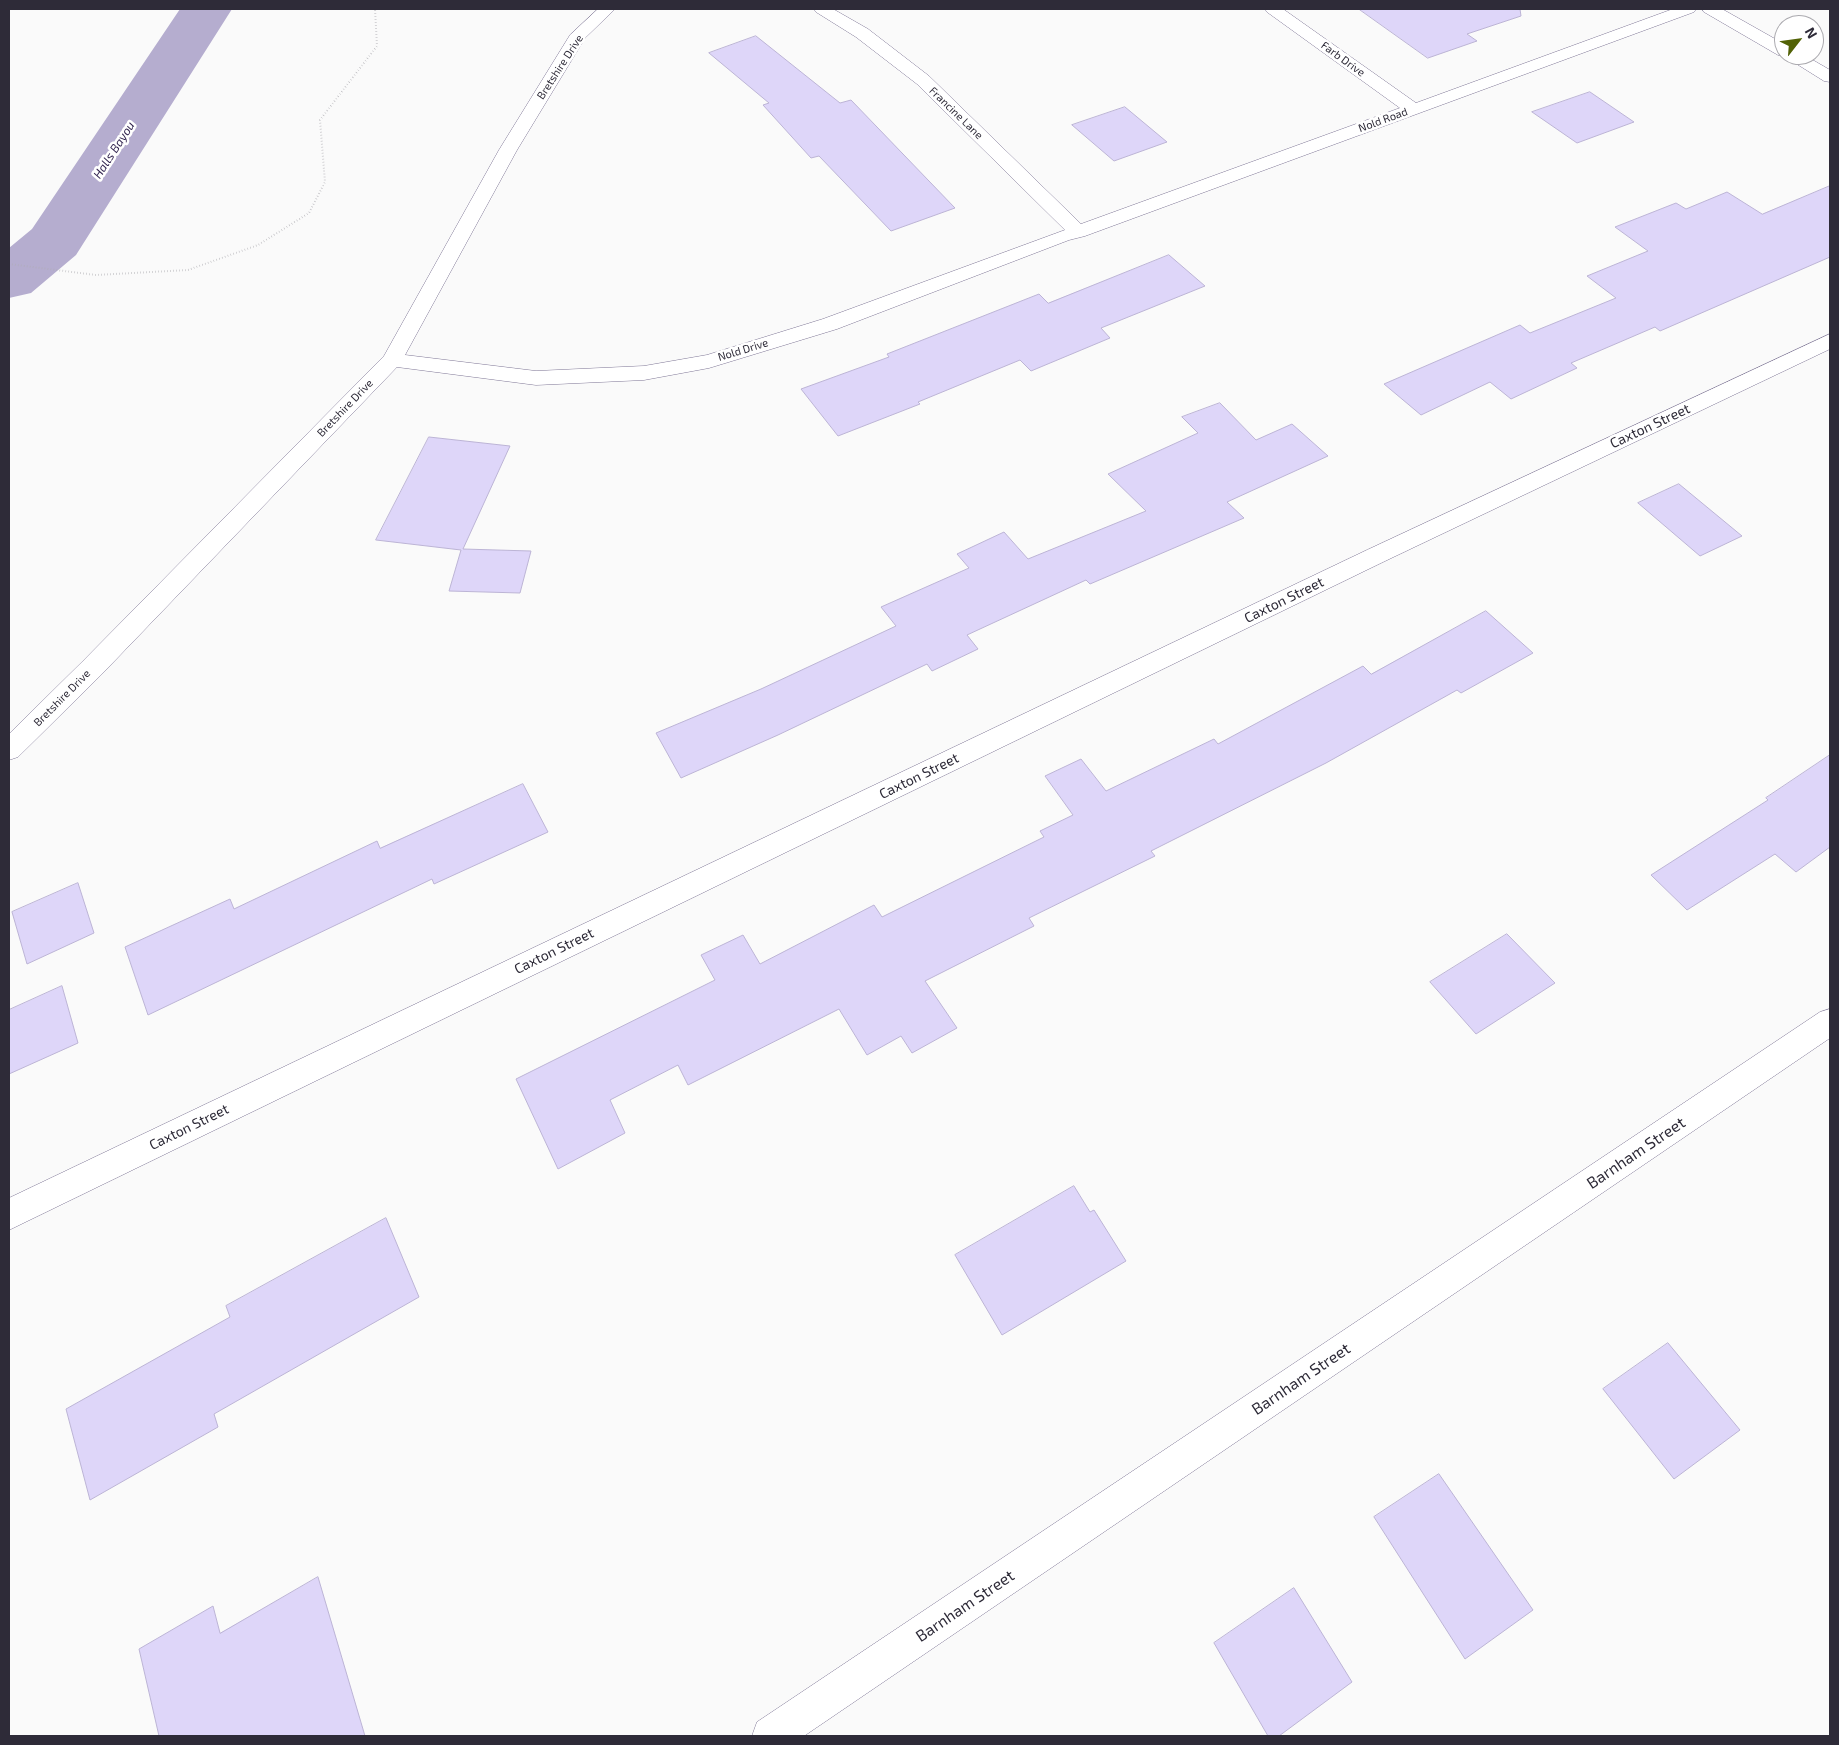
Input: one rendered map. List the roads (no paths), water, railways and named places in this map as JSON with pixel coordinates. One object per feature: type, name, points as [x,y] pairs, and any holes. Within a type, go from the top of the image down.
[{"type":"street","name":"Bretshire Drive","points":[[9,750],[100,661],[392,360],[508,150],[578,35],[607,9]]},
{"type":"street","name":"Francine Lane","points":[[822,9],[862,33],[923,80],[1078,232]]},
{"type":"street","name":"Farb Drive","points":[[1273,9],[1413,109]]},
{"type":"street","name":"Nold Road","points":[[1078,232],[1688,9]]},
{"type":"street","points":[[1710,9],[1774,45]]},
{"type":"street","points":[[1809,65],[1830,77]]},
{"type":"street","name":"Nold Drive","points":[[392,360],[536,378],[644,373],[709,361],[830,324],[1062,236],[1078,232]]},
{"type":"street","name":"Caxton Street","points":[[9,1214],[1375,556],[1830,341]]},
{"type":"street","name":"Barnham Street","points":[[771,1736],[1830,1022]]},
{"type":"waterway","name":"Halls Bayou","points":[[9,279],[54,242],[206,9]]}]
